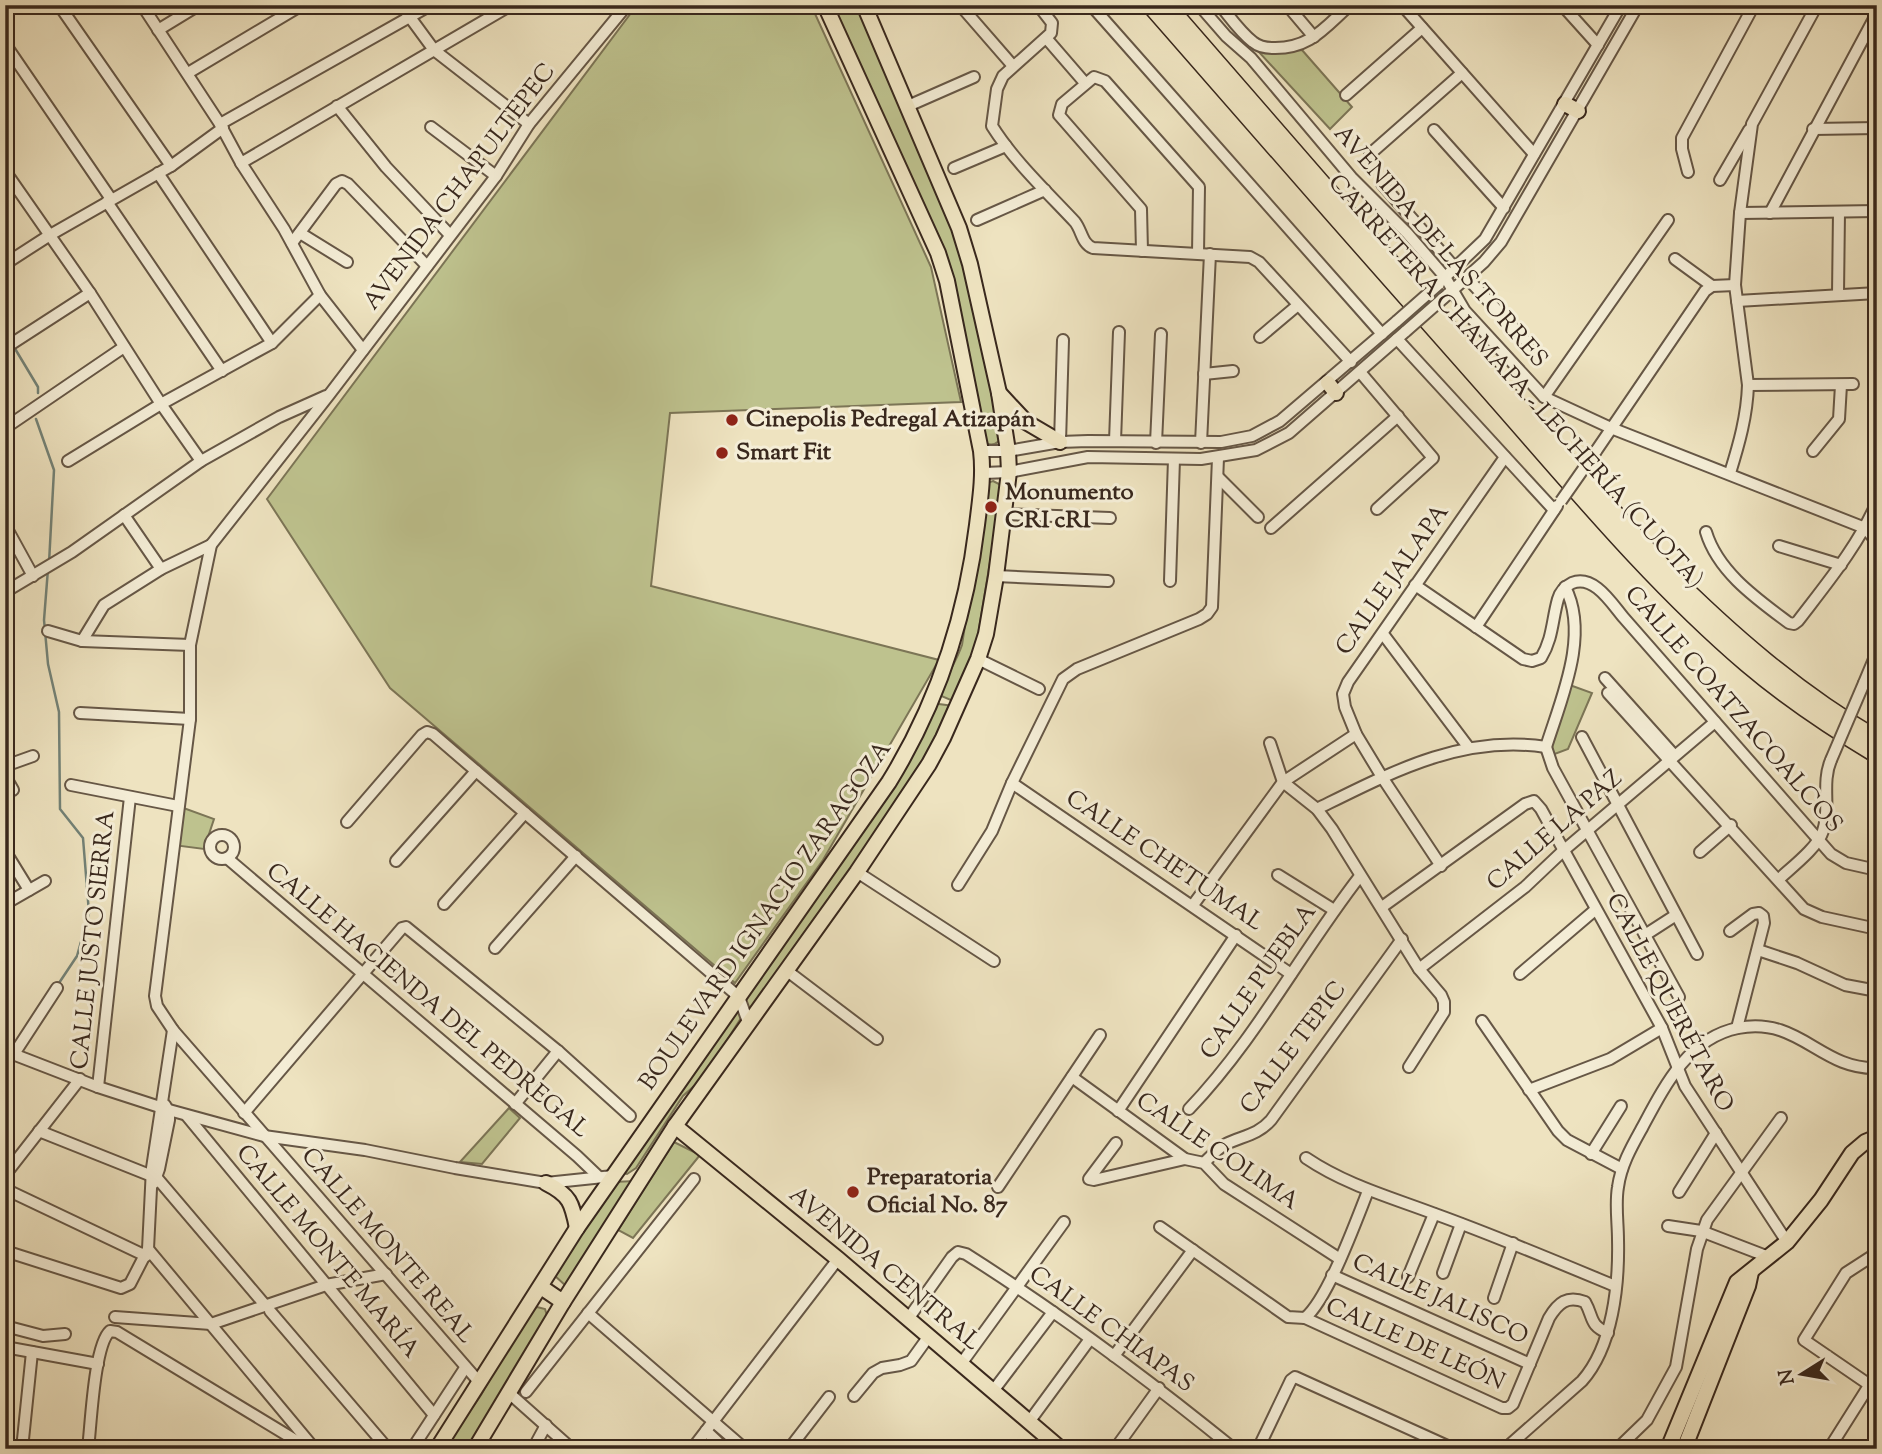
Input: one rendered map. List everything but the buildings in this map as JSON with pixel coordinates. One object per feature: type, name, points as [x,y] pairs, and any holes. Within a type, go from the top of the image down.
[{"type":"highway","name":"CARRETERA CHAMAPA - LECHERÍA (CUOTA)","points":[[1150,5],[1612,530],[1699,621],[1779,689],[1834,729],[1877,755]]},
{"type":"highway","name":"CARRETERA CHAMAPA - LECHERÍA (CUOTA)","points":[[1167,5],[1413,288],[1665,569],[1755,654],[1839,717],[1877,739]]},
{"type":"main road","name":"BOULEVARD IGNACIO ZARAGOZA","points":[[437,1449],[541,1287],[606,1177],[738,997],[889,782],[910,746],[935,688],[963,605],[984,473],[950,291],[938,253],[825,5]]},
{"type":"main road","name":"BOULEVARD IGNACIO ZARAGOZA","points":[[475,1449],[563,1302],[675,1126],[857,872],[929,764],[963,695],[986,635],[1009,472],[999,393],[970,264],[959,228],[864,5]]},
{"type":"main road","points":[[1564,104],[1578,111]]},
{"type":"main road","points":[[999,393],[1026,422],[1060,442]]},
{"type":"main road","points":[[935,688],[939,695],[948,701],[958,700],[963,695]]},
{"type":"main road","points":[[606,1177],[629,1177],[636,1172],[692,1089],[706,1081]]},
{"type":"main road","name":"AVENIDA CENTRAL","points":[[675,1126],[838,1259],[1060,1449]]},
{"type":"main road","points":[[1668,1449],[1737,1282],[1766,1256],[1787,1242],[1821,1200],[1852,1153],[1865,1142],[1877,1137]]},
{"type":"main road","points":[[546,1183],[566,1195],[577,1228]]},
{"type":"main road","points":[[1684,1449],[1748,1286],[1751,1272]]},
{"type":"main road","points":[[541,1287],[563,1302]]},
{"type":"street","points":[[60,5],[171,166]]},
{"type":"street","points":[[142,5],[222,126],[241,163],[292,243],[320,295],[363,351]]},
{"type":"street","points":[[159,30],[199,5]]},
{"type":"street","points":[[188,73],[302,5]]},
{"type":"street","points":[[401,5],[434,50],[529,124]]},
{"type":"street","points":[[5,264],[50,234],[171,166],[222,126],[431,5]]},
{"type":"street","points":[[241,163],[511,5]]},
{"type":"street","name":"AVENIDA CHAPULTEPEC","points":[[211,545],[496,176],[529,124],[627,5]]},
{"type":"street","points":[[960,5],[1013,66]]},
{"type":"street","points":[[1038,5],[1052,23],[1051,33],[1000,81],[991,122],[1006,146],[1080,229],[1089,247],[1242,255],[1259,262],[1350,362]]},
{"type":"street","points":[[1091,5],[1382,334]]},
{"type":"street","name":"AVENIDA DE LAS TORRES","points":[[1199,5],[1251,58],[1352,178],[1407,233],[1449,293],[1544,397],[1611,428],[1866,528]]},
{"type":"street","points":[[1220,5],[1255,44],[1286,49],[1297,47],[1314,37],[1349,6]]},
{"type":"street","points":[[1287,5],[1314,37]]},
{"type":"street","points":[[1402,5],[1534,154]]},
{"type":"street","points":[[1562,5],[1598,45]]},
{"type":"street","points":[[984,473],[1009,472],[1088,457],[1218,458],[1249,452],[1273,443],[1289,433],[1332,388],[1350,362],[1485,239],[1621,5]]},
{"type":"street","points":[[981,451],[1008,451],[1060,442],[1201,443],[1238,439],[1266,430],[1360,372],[1494,253],[1638,5]]},
{"type":"street","points":[[1688,172],[1682,138],[1754,5]]},
{"type":"street","points":[[1720,180],[1817,5]]},
{"type":"street","points":[[1770,213],[1877,13]]},
{"type":"street","points":[[1346,94],[1422,28]]},
{"type":"street","points":[[1047,39],[1084,83]]},
{"type":"street","points":[[5,44],[222,371]]},
{"type":"street","points":[[1370,154],[1462,73]]},
{"type":"street","points":[[908,106],[974,77]]},
{"type":"street","points":[[1142,251],[1141,209],[1059,115],[1062,104],[1094,77],[1105,80],[1197,184],[1200,194],[1198,253]]},
{"type":"street","points":[[337,106],[386,167],[450,236]]},
{"type":"street","points":[[1730,473],[1746,418],[1748,385],[1735,285],[1740,213],[1752,124]]},
{"type":"street","points":[[431,127],[496,176]]},
{"type":"street","points":[[1813,129],[1877,128]]},
{"type":"street","points":[[1434,130],[1504,208]]},
{"type":"street","points":[[954,168],[1006,146]]},
{"type":"street","points":[[5,171],[90,293],[201,461]]},
{"type":"street","points":[[158,173],[272,343]]},
{"type":"street","points":[[292,243],[336,184],[342,181],[348,184],[427,266]]},
{"type":"street","points":[[1382,184],[1455,268]]},
{"type":"street","points":[[977,219],[1045,190]]},
{"type":"street","points":[[1740,213],[1877,211]]},
{"type":"street","points":[[1838,294],[1839,212]]},
{"type":"street","points":[[1544,397],[1668,220]]},
{"type":"street","points":[[300,233],[347,262]]},
{"type":"street","points":[[1201,443],[1210,254]]},
{"type":"street","points":[[1675,260],[1712,286]]},
{"type":"street","points":[[1466,278],[1527,341]]},
{"type":"street","points":[[1476,627],[1705,291],[1712,286],[1735,285]]},
{"type":"street","points":[[6,347],[90,293]]},
{"type":"street","points":[[1737,301],[1877,293]]},
{"type":"street","points":[[68,461],[161,404],[272,343],[320,295]]},
{"type":"street","points":[[1260,337],[1298,305]]},
{"type":"street","points":[[1115,442],[1119,332]]},
{"type":"street","points":[[1156,443],[1161,334]]},
{"type":"street","points":[[1397,339],[1554,510]]},
{"type":"street","points":[[1060,442],[1063,340]]},
{"type":"street","points":[[5,428],[124,347]]},
{"type":"street","points":[[1204,374],[1233,371]]},
{"type":"street","points":[[1360,372],[1433,458],[1377,509]]},
{"type":"street","points":[[1813,451],[1839,419],[1841,384]]},
{"type":"street","points":[[1748,385],[1853,384]]},
{"type":"street","points":[[5,592],[72,552],[201,461],[279,417],[329,395]]},
{"type":"street","points":[[1271,528],[1398,416]]},
{"type":"street","name":"CALLE JALAPA","points":[[1356,734],[1345,708],[1343,694],[1348,682],[1505,457]]},
{"type":"street","points":[[958,885],[992,831],[1058,687],[1069,673],[1199,619],[1212,607],[1218,458]]},
{"type":"street","points":[[1170,581],[1174,459]]},
{"type":"street","points":[[1218,477],[1258,517]]},
{"type":"street","points":[[1706,532],[1710,546],[1717,556],[1748,591],[1789,623],[1794,624],[1841,565],[1866,528],[1877,502]]},
{"type":"street","points":[[1004,514],[1110,518]]},
{"type":"street","points":[[124,515],[161,569]]},
{"type":"street","points":[[5,525],[34,575]]},
{"type":"street","points":[[1866,528],[1877,542]]},
{"type":"street","points":[[82,640],[104,605],[161,569],[211,545]]},
{"type":"street","name":"CALLE MONTE REAL","points":[[211,545],[190,645],[190,719],[155,996],[157,1006],[173,1030],[244,1113],[480,1383]]},
{"type":"street","points":[[1779,546],[1841,565]]},
{"type":"street","points":[[996,576],[1108,581]]},
{"type":"street","name":"CALLE COATZACOALCOS","points":[[1566,587],[1575,581],[1588,582],[1599,589],[1838,859],[1877,870]]},
{"type":"street","points":[[1415,585],[1523,659],[1532,660],[1541,658],[1551,638],[1558,596],[1566,587],[1573,602],[1574,643],[1546,747],[1553,768],[1679,997]]},
{"type":"street","points":[[48,631],[82,640],[190,645]]},
{"type":"street","points":[[1382,634],[1469,748]]},
{"type":"street","points":[[1779,879],[1819,839],[1824,829],[1825,780],[1877,652]]},
{"type":"street","points":[[978,659],[1039,689]]},
{"type":"street","points":[[1605,678],[1671,758]]},
{"type":"street","points":[[1865,682],[1877,687]]},
{"type":"street","points":[[1608,693],[1671,758],[1804,909],[1813,914],[1877,929]]},
{"type":"street","points":[[80,713],[190,719]]},
{"type":"street","name":"CALLE LA PAZ","points":[[1419,969],[1525,887],[1563,851],[1715,722]]},
{"type":"street","points":[[347,822],[422,735],[427,732],[433,734],[738,997],[748,1022]]},
{"type":"street","points":[[1193,905],[1283,782],[1356,734],[1441,866],[1382,907]]},
{"type":"street","points":[[1582,737],[1697,954]]},
{"type":"street","points":[[1270,743],[1283,782],[1317,809],[1341,842],[1419,969],[1444,1002],[1444,1012],[1409,1067]]},
{"type":"street","points":[[1317,809],[1382,777],[1469,748],[1518,743],[1546,747]]},
{"type":"street","points":[[5,766],[33,756]]},
{"type":"street","points":[[396,861],[476,771]]},
{"type":"street","points":[[5,776],[13,790]]},
{"type":"street","name":"CALLE CHETUMAL","points":[[1012,783],[1291,974]]},
{"type":"street","points":[[71,785],[178,806]]},
{"type":"street","name":"CALLE JUSTO SIERRA","points":[[99,1087],[130,797]]},
{"type":"street","name":"CALLE QUERÉTARO","points":[[1441,866],[1525,804],[1534,801],[1662,1028],[1685,1086],[1787,1242]]},
{"type":"street","points":[[444,904],[525,813]]},
{"type":"street","points":[[1700,852],[1731,825]]},
{"type":"street","points":[[5,851],[29,891]]},
{"type":"street","points":[[495,948],[576,856]]},
{"type":"street","name":"CALLE HACIENDA DEL PEDREGAL","points":[[227,858],[515,1104],[606,1177]]},
{"type":"street","points":[[857,872],[994,961]]},
{"type":"street","points":[[1278,875],[1334,910]]},
{"type":"street","name":"CALLE PUEBLA","points":[[1189,1109],[1228,1066],[1360,876]]},
{"type":"street","points":[[5,904],[45,881]]},
{"type":"street","points":[[1520,974],[1595,910]]},
{"type":"street","points":[[1730,931],[1753,914],[1759,913],[1763,916],[1758,950],[1737,1028]]},
{"type":"street","points":[[1645,935],[1676,915]]},
{"type":"street","points":[[244,1113],[362,973],[402,928],[407,927],[558,1051],[630,1116]]},
{"type":"street","points":[[1118,1111],[1236,935]]},
{"type":"street","name":"CALLE TEPIC","points":[[1204,1163],[1225,1144],[1252,1135],[1270,1120],[1402,939]]},
{"type":"street","points":[[1758,950],[1797,963],[1845,985],[1877,991]]},
{"type":"street","points":[[786,970],[877,1039]]},
{"type":"street","points":[[57,988],[10,1053],[99,1087],[187,1116],[264,1136],[365,1150],[546,1183],[606,1177]]},
{"type":"street","points":[[1482,1021],[1558,1131],[1567,1140],[1622,1169]]},
{"type":"street","points":[[1505,1449],[1588,1374],[1600,1355],[1608,1333],[1615,1286],[1618,1254],[1616,1204],[1622,1169],[1662,1091],[1678,1068],[1703,1042],[1737,1028],[1773,1027],[1786,1030],[1836,1060],[1853,1066],[1877,1068]]},
{"type":"street","points":[[1529,1090],[1610,1059],[1662,1028]]},
{"type":"street","points":[[5,1251],[121,1287],[130,1284],[147,1252],[153,1180],[169,1120],[165,1107],[173,1030]]},
{"type":"street","points":[[998,1187],[1100,1035]]},
{"type":"street","points":[[515,1104],[558,1051]]},
{"type":"street","name":"CALLE COLIMA","points":[[1072,1077],[1185,1159],[1204,1163],[1224,1184],[1340,1259]]},
{"type":"street","name":"CALLE JUSTO SIERRA","points":[[5,1175],[80,1079]]},
{"type":"street","points":[[1591,1154],[1621,1106]]},
{"type":"street","name":"CALLE MONTE MARÍA","points":[[187,1116],[435,1415]]},
{"type":"street","points":[[1617,1449],[1647,1420],[1676,1367],[1701,1231],[1781,1118]]},
{"type":"street","points":[[39,1131],[153,1180],[268,1308],[388,1449]]},
{"type":"street","points":[[1679,1192],[1716,1133]]},
{"type":"street","points":[[1116,1143],[1089,1179],[1185,1159]]},
{"type":"street","points":[[1306,1158],[1339,1178],[1368,1191],[1513,1244],[1615,1286]]},
{"type":"street","points":[[526,1392],[694,1179]]},
{"type":"street","points":[[5,1189],[147,1252],[211,1324],[312,1449]]},
{"type":"street","points":[[1305,1318],[1340,1259],[1368,1191]]},
{"type":"street","points":[[1408,1278],[1434,1214]]},
{"type":"street","points":[[961,1364],[1064,1222]]},
{"type":"street","points":[[1443,1273],[1461,1224]]},
{"type":"street","points":[[1668,1226],[1701,1231],[1766,1256]]},
{"type":"street","name":"CALLE DE LEÓN","points":[[1160,1227],[1288,1317],[1305,1318],[1502,1408],[1508,1408],[1522,1385],[1530,1364]]},
{"type":"street","points":[[1494,1298],[1513,1244]]},
{"type":"street","points":[[1114,1356],[1193,1250]]},
{"type":"street","name":"CALLE CHIAPAS","points":[[908,1319],[952,1257],[958,1252],[965,1254],[1017,1286],[1159,1388],[1228,1447]]},
{"type":"street","points":[[1873,1387],[1804,1340],[1846,1273],[1877,1254]]},
{"type":"street","points":[[692,1449],[838,1259]]},
{"type":"street","points":[[115,1317],[211,1324],[268,1308],[326,1285],[386,1274]]},
{"type":"street","name":"CALLE JALISCO","points":[[1332,1275],[1530,1364]]},
{"type":"street","points":[[1530,1364],[1549,1318],[1564,1300],[1576,1298],[1585,1302],[1597,1329],[1608,1333]]},
{"type":"street","points":[[993,1391],[1053,1312]]},
{"type":"street","points":[[587,1313],[745,1449]]},
{"type":"street","points":[[5,1326],[43,1336],[65,1334]]},
{"type":"street","points":[[88,1449],[98,1364],[105,1335],[110,1331],[117,1332],[312,1449]]},
{"type":"street","points":[[853,1396],[873,1373],[882,1367],[911,1361],[929,1336]]},
{"type":"street","points":[[1029,1422],[1090,1339]]},
{"type":"street","points":[[5,1347],[98,1364]]},
{"type":"street","points":[[22,1449],[32,1352]]},
{"type":"street","points":[[412,1449],[465,1368]]},
{"type":"street","points":[[1829,1449],[1873,1387],[1877,1373]]},
{"type":"street","points":[[1258,1449],[1291,1380],[1295,1377],[1454,1449]]},
{"type":"street","points":[[1115,1449],[1159,1388]]},
{"type":"street","points":[[509,1393],[572,1449]]},
{"type":"street","points":[[789,1449],[829,1397]]},
{"type":"street","points":[[533,1449],[546,1425]]},
{"type":"street","points":[[706,1431],[725,1449]]},
{"type":"green space","points":[[637,5],[811,5],[931,267],[961,402],[670,413],[651,586],[939,660],[823,860],[735,983],[390,688],[267,499]]},
{"type":"green space","points":[[830,5],[859,5],[963,247],[1003,435],[996,444],[985,443],[961,317]]},
{"type":"green space","points":[[1302,50],[1352,107],[1330,129],[1258,51]]},
{"type":"green space","points":[[993,481],[1002,489],[976,647],[953,701],[939,695],[962,645],[987,483]]},
{"type":"green space","points":[[1567,684],[1592,693],[1568,749],[1552,755],[1548,746]]},
{"type":"green space","points":[[935,695],[939,704],[954,706],[924,761],[873,839],[750,1011],[741,997],[812,900]]},
{"type":"green space","points":[[178,806],[214,819],[204,849],[173,845]]},
{"type":"green space","points":[[737,1005],[741,1018],[703,1078],[683,1096],[636,1168],[627,1174],[618,1172]]},
{"type":"green space","points":[[509,1108],[520,1118],[482,1164],[460,1162]]},
{"type":"green space","points":[[674,1142],[700,1155],[633,1238],[618,1230]]},
{"type":"green space","points":[[634,1181],[567,1287],[553,1274],[614,1182]]},
{"type":"green space","points":[[530,1309],[545,1309],[548,1319],[546,1324],[468,1449],[444,1449],[481,1395]]},
{"type":"waterway","points":[[5,332],[10,342]]},
{"type":"waterway","points":[[14,347],[38,387],[38,393]]},
{"type":"waterway","points":[[36,419],[54,470],[49,563]]},
{"type":"waterway","points":[[48,569],[44,620],[48,664],[59,712],[60,809],[83,838],[89,913],[77,956],[57,986]]},
{"type":"place","name":"Cinepolis Pedregal Atizapán","points":[[732,420]]},
{"type":"place","name":"Smart Fit","points":[[722,453]]},
{"type":"place","name":"Monumento CRI cRI","points":[[991,507]]},
{"type":"place","name":"Preparatoria Oficial No. 87","points":[[853,1192]]}]
